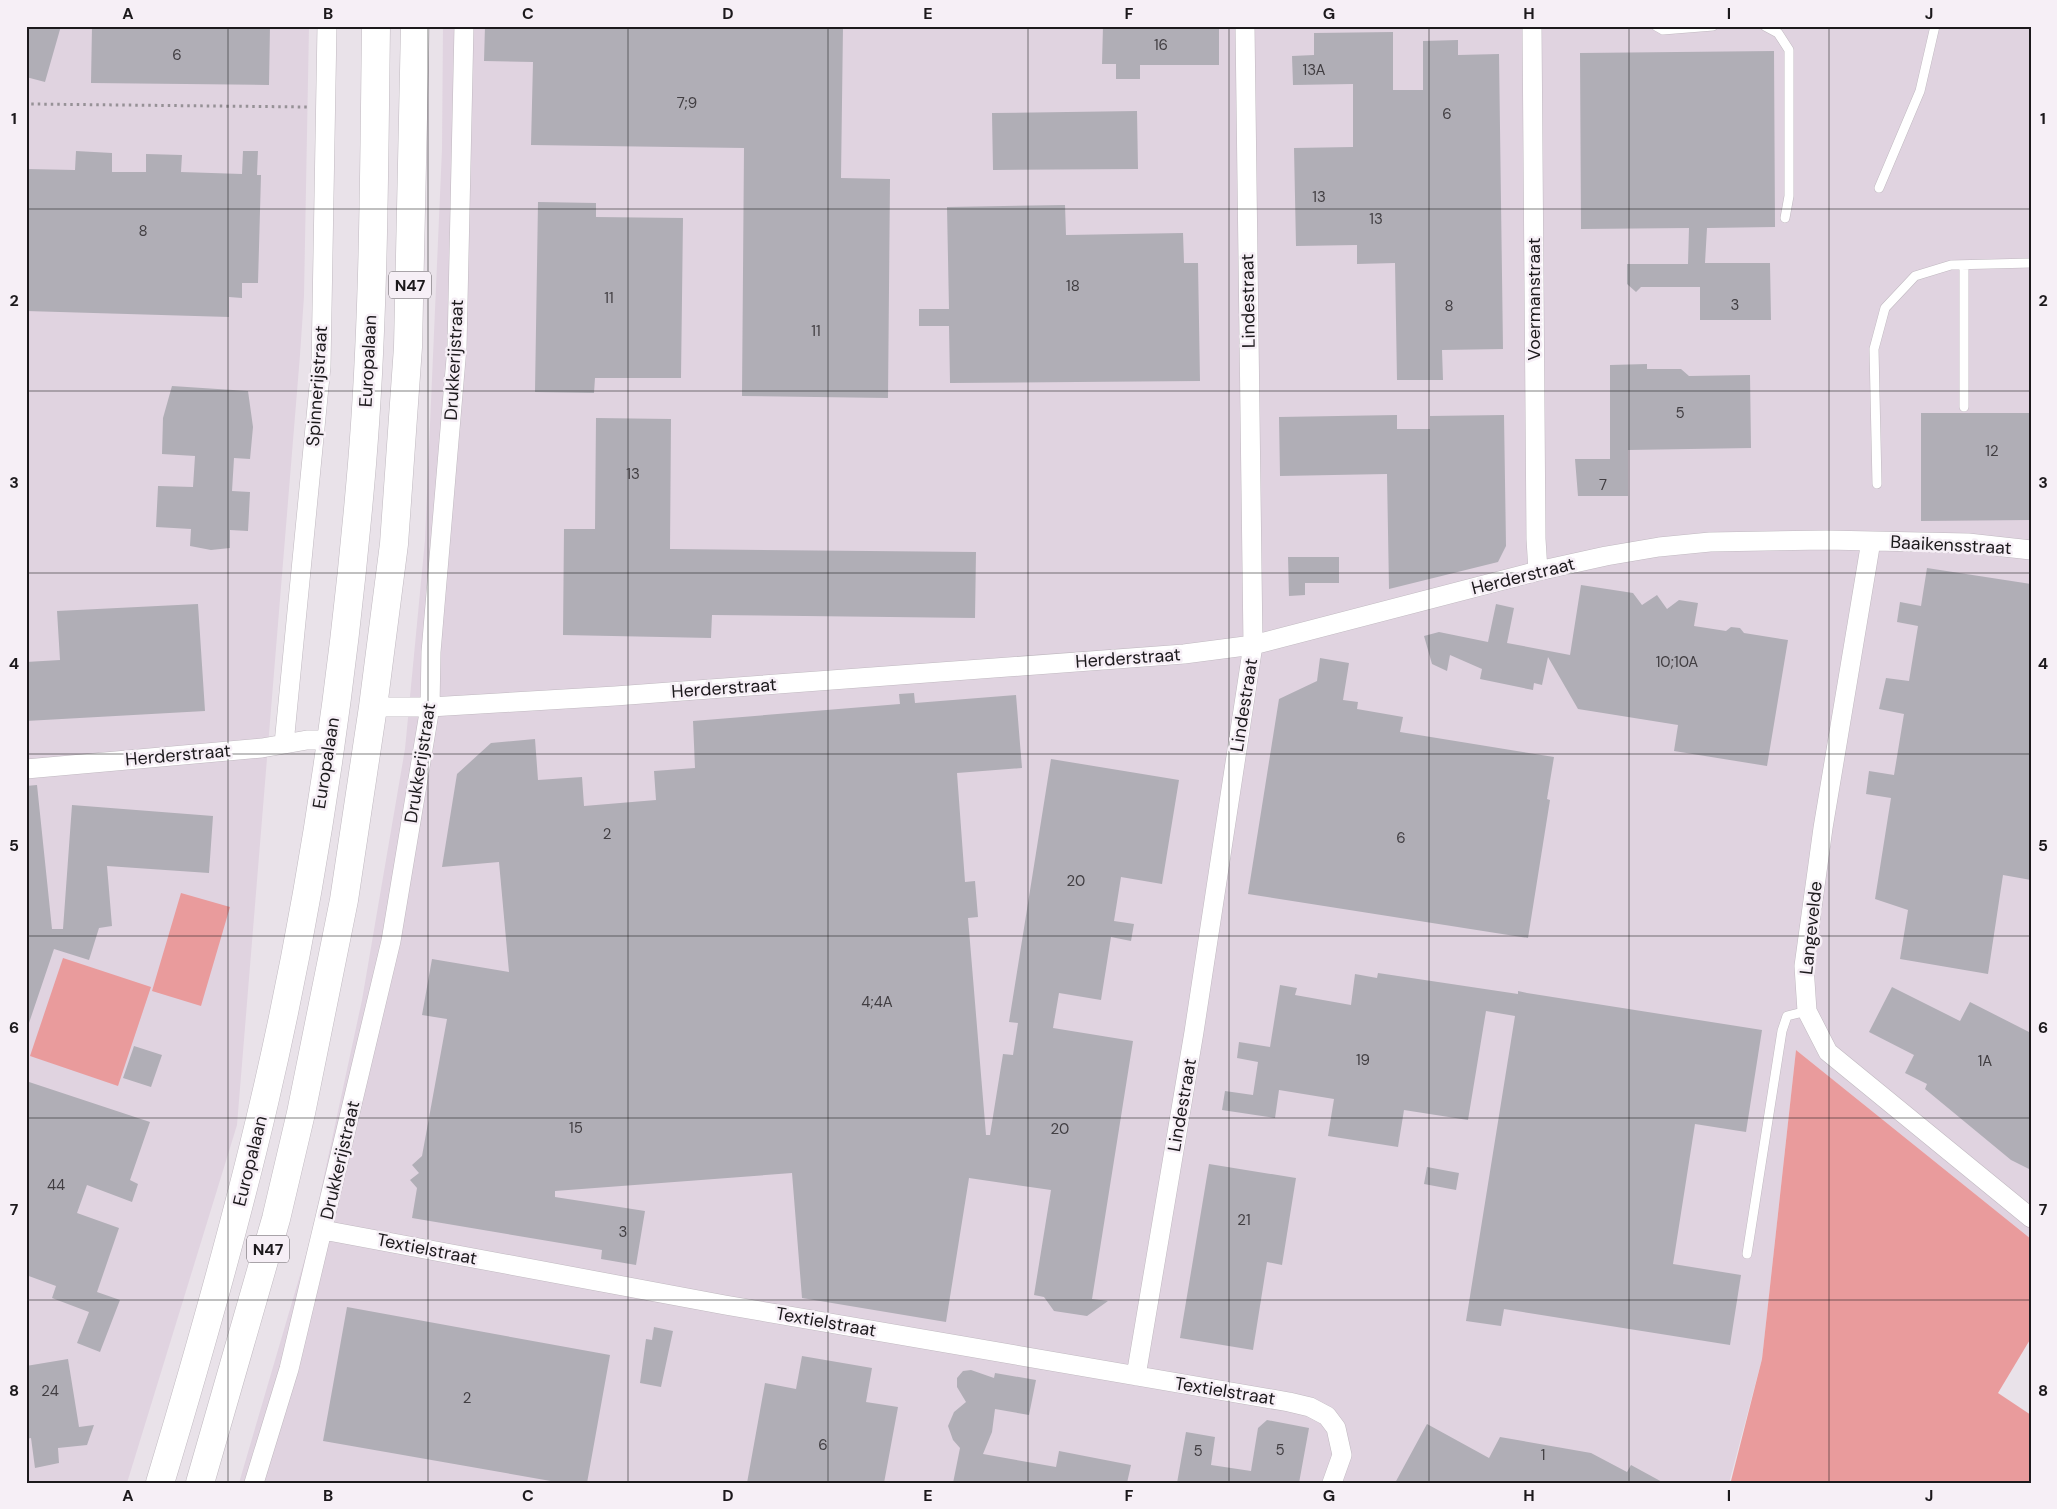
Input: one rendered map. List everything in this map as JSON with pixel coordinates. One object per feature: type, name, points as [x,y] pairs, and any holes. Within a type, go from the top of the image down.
[{"type":"highway","name":"Europalaan","points":[[160,1483],[203,1341],[264,1100],[300,921],[330,740],[344,638],[363,452],[370,336],[376,26]]},
{"type":"highway","name":"N47","points":[[200,1483],[276,1219],[301,1114],[344,900],[373,708],[394,544],[408,347],[415,26]]},
{"type":"street","name":"Spinnerijstraat","points":[[284,744],[321,366],[327,26]]},
{"type":"street","name":"Drukkerijstraat","points":[[254,1483],[289,1369],[391,941],[430,707],[431,652],[457,347],[464,26]]},
{"type":"street","name":"Lindestraat","points":[[1136,1376],[1194,1032],[1253,645],[1245,26]]},
{"type":"street","name":"Voermanstraat","points":[[1532,26],[1536,530],[1538,571]]},
{"type":"street","name":"Herderstraat","points":[[373,708],[430,707],[625,695],[1174,655],[1253,645],[1538,571],[1606,556],[1710,542],[1871,541]]},
{"type":"street","name":"Baaikensstraat","points":[[1871,541],[1968,543],[2031,550]]},
{"type":"street","name":"Langevelde","points":[[1871,541],[1824,828],[1804,966],[1807,1012],[1828,1052],[2031,1218]]},
{"type":"street","name":"Herderstraat","points":[[26,769],[262,748],[306,740],[330,740]]},
{"type":"street","name":"Textielstraat","points":[[323,1230],[725,1305],[1310,1407],[1327,1416],[1336,1428],[1342,1456],[1332,1483]]},
{"type":"lane","points":[[1656,26],[1664,30],[1713,26]]},
{"type":"lane","points":[[1765,26],[1778,33],[1789,50],[1789,196],[1785,218]]},
{"type":"lane","points":[[1879,188],[1920,91],[1935,26]]},
{"type":"lane","points":[[1877,484],[1874,349],[1885,308],[1915,276],[1951,265],[2031,263]]},
{"type":"lane","points":[[1964,265],[1964,407]]},
{"type":"lane","points":[[1747,1254],[1782,1031],[1787,1016],[1807,1012]]},
{"type":"path","points":[[26,107],[30,104],[325,107]]},
{"type":"shaded area","points":[[26,26],[309,26],[304,296],[237,1125],[127,1483],[26,1483]]},
{"type":"shaded area","points":[[443,26],[2031,26],[2031,1239],[1796,1050],[1762,1359],[1729,1483],[239,1483],[310,1241],[362,1000],[405,749],[425,540],[442,149]]},
{"type":"shaded area","points":[[181,893],[230,907],[201,1006],[152,991]]},
{"type":"shaded area","points":[[63,958],[151,987],[118,1086],[30,1056]]},
{"type":"shaded area","points":[[1796,1050],[2031,1239],[2031,1338],[1998,1393],[2031,1415],[2031,1483],[1736,1483],[1731,1481],[1762,1359]]},
{"type":"building","points":[[26,26],[61,26],[45,82],[26,77]]},
{"type":"building","points":[[92,26],[270,26],[269,85],[91,83]]},
{"type":"building","points":[[485,26],[843,26],[841,178],[890,179],[888,398],[742,396],[744,148],[531,145],[533,62],[484,61]]},
{"type":"building","points":[[1103,26],[1219,26],[1219,65],[1140,65],[1140,79],[1116,79],[1116,64],[1102,64]]},
{"type":"building","points":[[1393,32],[1393,90],[1423,90],[1423,41],[1458,40],[1458,55],[1499,54],[1503,349],[1442,350],[1443,380],[1397,380],[1395,263],[1357,264],[1357,245],[1296,246],[1294,148],[1353,147],[1353,84],[1293,85],[1292,56],[1314,55],[1314,33]]},
{"type":"building","points":[[1774,51],[1775,227],[1707,228],[1705,263],[1770,263],[1771,320],[1700,320],[1700,287],[1641,287],[1636,292],[1627,284],[1627,264],[1688,264],[1689,228],[1581,229],[1580,53]]},
{"type":"building","points":[[1137,111],[1138,169],[993,170],[992,113]]},
{"type":"building","points":[[76,151],[112,153],[112,172],[146,172],[146,154],[182,155],[181,172],[242,174],[243,151],[258,151],[257,175],[261,175],[258,283],[242,283],[242,298],[229,297],[229,317],[26,311],[26,169],[75,170]]},
{"type":"building","points":[[538,202],[596,203],[596,217],[683,218],[681,378],[595,378],[594,393],[535,392]]},
{"type":"building","points":[[1065,205],[1066,235],[1183,233],[1184,263],[1198,263],[1200,381],[950,383],[949,326],[919,326],[919,309],[949,309],[947,207]]},
{"type":"building","points":[[1647,364],[1647,369],[1681,369],[1689,376],[1750,375],[1751,448],[1628,450],[1628,496],[1578,496],[1575,459],[1610,459],[1610,365]]},
{"type":"building","points":[[172,386],[248,391],[253,427],[250,459],[234,458],[232,491],[250,492],[248,531],[230,530],[230,548],[211,550],[190,546],[191,529],[156,527],[158,486],[193,487],[195,456],[162,454],[163,418]]},
{"type":"building","points":[[1921,413],[2031,413],[2031,520],[1921,521]]},
{"type":"building","points":[[1397,415],[1397,429],[1430,429],[1430,416],[1504,415],[1506,546],[1498,562],[1389,589],[1387,474],[1280,476],[1279,417]]},
{"type":"building","points":[[596,418],[671,419],[670,549],[976,552],[975,618],[712,615],[711,638],[563,635],[564,529],[595,529]]},
{"type":"building","points":[[1288,557],[1339,557],[1339,583],[1305,583],[1305,595],[1289,596]]},
{"type":"building","points":[[1927,568],[2031,584],[2031,880],[2003,875],[1988,974],[1900,959],[1908,910],[1875,899],[1891,798],[1866,794],[1869,771],[1894,775],[1904,714],[1879,709],[1886,678],[1909,681],[1918,626],[1897,622],[1900,602],[1921,606]]},
{"type":"building","points":[[1581,585],[1633,593],[1642,605],[1657,595],[1667,609],[1679,600],[1698,603],[1694,626],[1726,631],[1731,627],[1740,628],[1744,633],[1788,640],[1767,766],[1674,751],[1678,725],[1578,709],[1548,657],[1542,685],[1534,683],[1533,690],[1480,679],[1482,669],[1450,655],[1447,671],[1432,664],[1424,636],[1439,632],[1488,642],[1496,604],[1514,608],[1507,643],[1570,655]]},
{"type":"building","points":[[198,604],[205,711],[26,721],[26,662],[60,660],[57,611]]},
{"type":"building","points":[[1320,658],[1349,663],[1343,700],[1358,702],[1357,709],[1403,717],[1400,732],[1554,757],[1547,799],[1550,800],[1528,938],[1248,894],[1279,699],[1317,681]]},
{"type":"building","points":[[914,693],[915,703],[1016,695],[1022,768],[957,773],[965,882],[975,881],[978,917],[968,918],[986,1135],[990,1135],[1003,1054],[1013,1055],[1018,1023],[1009,1022],[1051,759],[1179,780],[1162,884],[1121,877],[1114,921],[1134,924],[1131,941],[1111,937],[1101,1000],[1059,993],[1053,1028],[1133,1041],[1092,1299],[1108,1301],[1087,1316],[1054,1311],[1044,1297],[1034,1295],[1051,1190],[969,1178],[946,1322],[802,1298],[792,1173],[555,1191],[555,1197],[645,1211],[636,1265],[601,1259],[602,1250],[412,1218],[417,1188],[410,1180],[419,1173],[412,1165],[422,1156],[447,1019],[422,1015],[432,959],[509,972],[499,862],[442,867],[457,774],[491,743],[535,739],[538,780],[582,777],[584,806],[656,800],[654,771],[695,768],[693,721],[900,704],[899,694]]},
{"type":"building","points":[[37,785],[52,929],[63,929],[72,805],[213,816],[209,873],[107,866],[112,926],[99,928],[89,960],[54,949],[29,1023],[26,1022],[26,786]]},
{"type":"building","points":[[1378,973],[1518,994],[1518,991],[1762,1030],[1746,1132],[1695,1124],[1673,1264],[1741,1275],[1730,1345],[1504,1309],[1501,1326],[1466,1321],[1515,1016],[1486,1011],[1468,1120],[1404,1110],[1398,1147],[1328,1136],[1334,1099],[1279,1090],[1275,1118],[1222,1110],[1225,1091],[1253,1095],[1258,1062],[1237,1058],[1239,1042],[1270,1047],[1280,985],[1297,988],[1295,995],[1351,1005],[1355,974],[1377,978]]},
{"type":"building","points":[[1892,987],[1960,1021],[1970,1002],[2031,1033],[2031,1170],[2011,1160],[1925,1089],[1927,1084],[1905,1073],[1914,1055],[1869,1032]]},
{"type":"building","points":[[134,1046],[162,1055],[151,1087],[123,1078]]},
{"type":"building","points":[[26,1081],[150,1122],[130,1180],[138,1184],[132,1202],[87,1185],[77,1213],[119,1228],[97,1292],[120,1300],[100,1352],[77,1343],[89,1312],[52,1298],[56,1286],[26,1275]]},
{"type":"building","points":[[1209,1164],[1296,1178],[1282,1265],[1267,1262],[1253,1350],[1180,1338]]},
{"type":"building","points":[[1427,1167],[1459,1173],[1456,1190],[1424,1184]]},
{"type":"building","points":[[347,1307],[610,1355],[587,1483],[562,1483],[323,1441]]},
{"type":"building","points":[[654,1327],[673,1331],[661,1387],[640,1383],[646,1339],[652,1340]]},
{"type":"building","points":[[802,1356],[872,1368],[866,1402],[898,1407],[884,1483],[747,1483],[765,1383],[796,1389]]},
{"type":"building","points":[[68,1359],[79,1427],[94,1425],[87,1445],[58,1448],[59,1463],[35,1468],[31,1438],[26,1439],[26,1366]]},
{"type":"building","points":[[971,1370],[994,1378],[995,1373],[1036,1380],[1029,1415],[995,1409],[992,1432],[983,1454],[1056,1467],[1059,1451],[1131,1465],[1127,1483],[953,1483],[960,1448],[953,1440],[948,1426],[954,1412],[966,1402],[957,1387],[957,1378],[963,1371]]},
{"type":"building","points":[[1267,1420],[1309,1428],[1299,1483],[1177,1483],[1186,1432],[1215,1437],[1211,1465],[1251,1471],[1258,1428]]},
{"type":"building","points":[[1427,1424],[1489,1458],[1500,1437],[1591,1453],[1627,1472],[1631,1465],[1664,1483],[1395,1483]]}]
